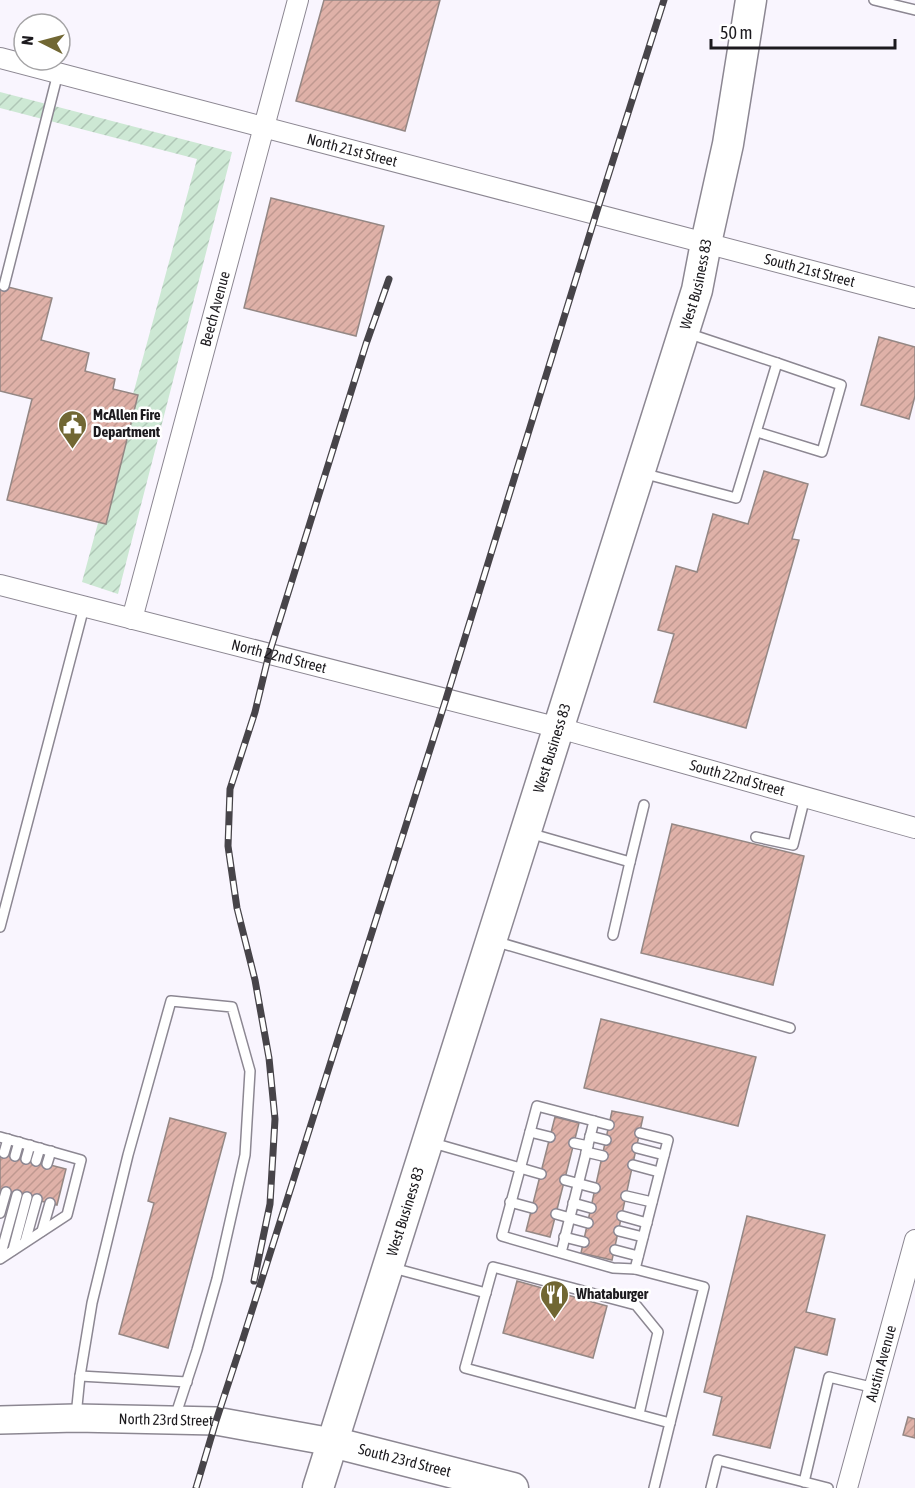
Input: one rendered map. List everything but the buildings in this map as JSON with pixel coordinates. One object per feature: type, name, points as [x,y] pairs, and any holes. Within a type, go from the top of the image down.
[{"type":"main road","name":"West Business 83","points":[[318,1488],[697,290],[705,243],[728,144],[751,0]]},
{"type":"main road","name":"North 23rd Street","points":[[0,1420],[76,1418],[216,1421],[332,1443]]},
{"type":"main road","name":"South 23rd Street","points":[[332,1443],[513,1488]]},
{"type":"street","name":"Beech Avenue","points":[[132,619],[298,0]]},
{"type":"street","name":"North 21st Street","points":[[0,58],[705,243]]},
{"type":"street","name":"South 21st Street","points":[[705,243],[915,298]]},
{"type":"street","name":"North 22nd Street","points":[[0,585],[559,728]]},
{"type":"street","name":"South 22nd Street","points":[[559,728],[915,828]]},
{"type":"street","name":"Austin Avenue","points":[[847,1488],[915,1240]]},
{"type":"lane","points":[[874,0],[915,10]]},
{"type":"lane","points":[[4,286],[58,74]]},
{"type":"lane","points":[[684,332],[841,385],[822,452],[757,432]]},
{"type":"lane","points":[[640,472],[736,498],[777,363]]},
{"type":"lane","points":[[0,927],[84,607]]},
{"type":"lane","points":[[756,837],[793,845],[806,797]]},
{"type":"lane","points":[[613,936],[644,805]]},
{"type":"lane","points":[[526,832],[630,862]]},
{"type":"lane","points":[[491,941],[790,1028]]},
{"type":"lane","points":[[76,1418],[80,1376],[94,1292],[128,1155],[171,1000],[232,1007],[250,1071],[245,1155],[217,1279],[174,1420]]},
{"type":"lane","points":[[609,1125],[537,1106],[502,1236],[613,1268],[635,1269],[704,1287],[654,1488]]},
{"type":"lane","points":[[561,1253],[594,1121]]},
{"type":"lane","points":[[530,1131],[550,1137]]},
{"type":"lane","points":[[635,1269],[668,1140],[640,1133]]},
{"type":"lane","points":[[0,1258],[67,1215],[81,1160],[4,1138],[4,1153]]},
{"type":"lane","points":[[574,1143],[588,1145],[606,1140]]},
{"type":"lane","points":[[15,1156],[19,1142]]},
{"type":"lane","points":[[427,1142],[541,1174]]},
{"type":"lane","points":[[588,1145],[603,1156]]},
{"type":"lane","points":[[31,1160],[35,1147]]},
{"type":"lane","points":[[637,1148],[664,1155]]},
{"type":"lane","points":[[46,1164],[51,1151]]},
{"type":"lane","points":[[59,1167],[62,1155]]},
{"type":"lane","points":[[633,1165],[659,1172]]},
{"type":"lane","points":[[565,1180],[596,1188]]},
{"type":"lane","points":[[0,1213],[6,1192]]},
{"type":"lane","points":[[0,1258],[22,1196],[13,1250]]},
{"type":"lane","points":[[626,1196],[652,1202]]},
{"type":"lane","points":[[25,1242],[37,1199]]},
{"type":"lane","points":[[510,1202],[532,1208]]},
{"type":"lane","points":[[42,1231],[50,1203]]},
{"type":"lane","points":[[573,1203],[591,1208]]},
{"type":"lane","points":[[556,1215],[588,1223]]},
{"type":"lane","points":[[622,1216],[647,1223]]},
{"type":"lane","points":[[619,1231],[643,1237]]},
{"type":"lane","points":[[564,1237],[584,1242]]},
{"type":"lane","points":[[615,1250],[638,1256]]},
{"type":"lane","points":[[387,1267],[486,1293]]},
{"type":"lane","points":[[639,1414],[658,1332],[636,1305],[493,1267],[465,1368],[670,1423]]},
{"type":"lane","points":[[80,1376],[187,1382]]},
{"type":"lane","points":[[804,1482],[829,1377],[875,1388]]},
{"type":"lane","points":[[711,1488],[718,1460],[828,1488]]},
{"type":"green space","points":[[0,92],[232,152],[118,594],[82,582],[197,159],[0,108]]},
{"type":"railway","points":[[196,1488],[664,0]]},
{"type":"railway","points":[[254,1281],[270,1204],[275,1119],[269,1058],[255,980],[237,908],[228,846],[230,789],[255,712],[269,654],[366,344],[389,279]]},
{"type":"place","name":"McAllen Fire Department","points":[[72,450]]},
{"type":"place","name":"Whataburger","points":[[555,1320]]}]
